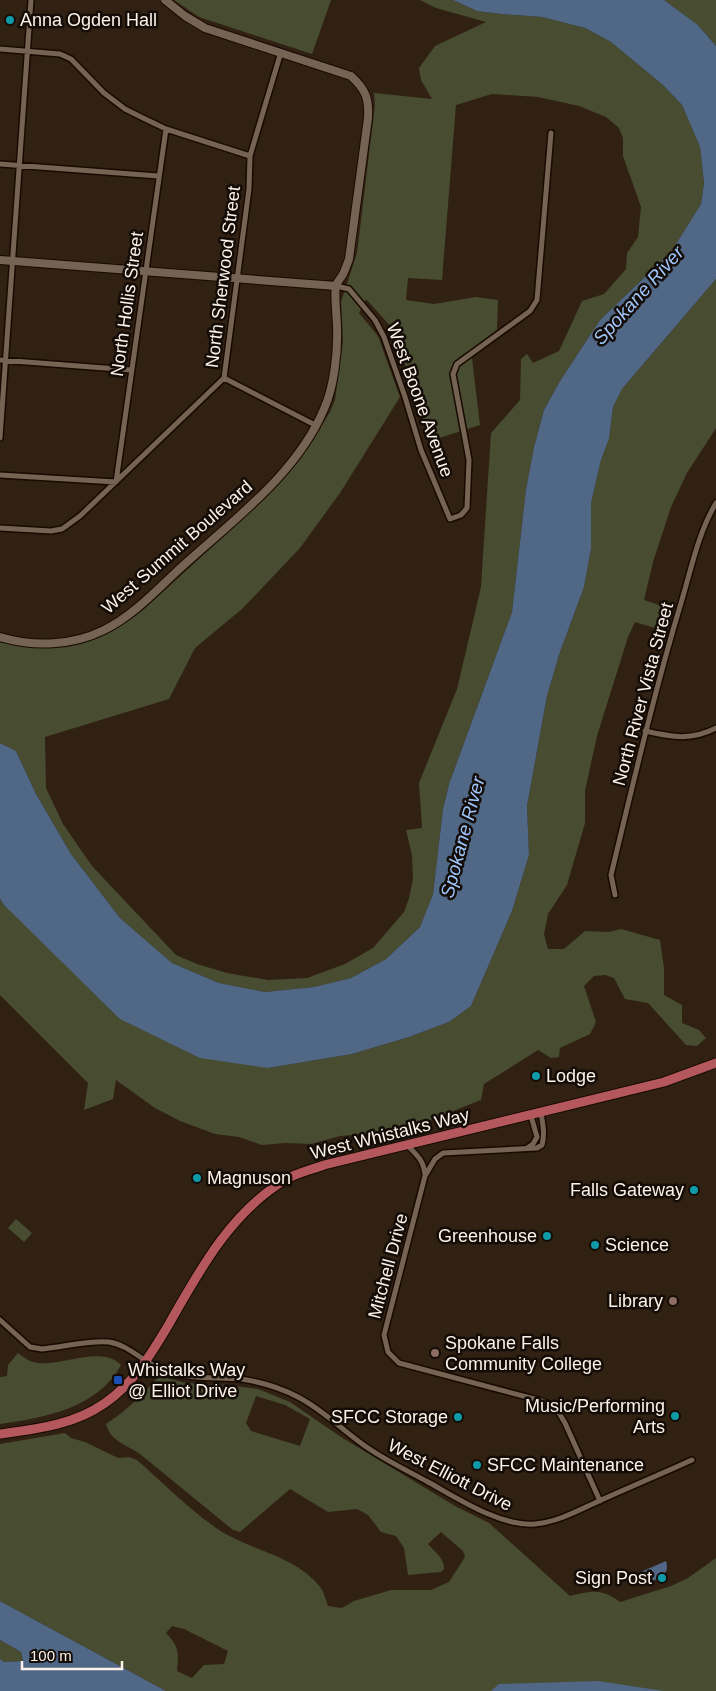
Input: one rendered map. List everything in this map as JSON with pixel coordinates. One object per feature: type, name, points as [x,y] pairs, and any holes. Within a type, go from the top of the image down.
[{"type":"main road","name":"West Whistalks Way","points":[[0,1434],[60,1424],[105,1404],[118,1393],[133,1378],[145,1361],[213,1251],[244,1212],[263,1195],[286,1179],[324,1165],[664,1082],[716,1063]]},
{"type":"street","points":[[0,438],[3,360],[31,0]]},
{"type":"street","points":[[165,0],[185,16],[205,28],[351,76],[365,92],[368,118],[349,258],[336,286]]},
{"type":"street","points":[[0,48],[60,54],[71,59],[104,93],[141,117],[166,129],[250,156]]},
{"type":"street","name":"North Sherwood Street","points":[[0,528],[62,529],[80,516],[224,378],[249,190],[250,156],[281,52]]},
{"type":"street","name":"North Hollis Street","points":[[116,482],[166,129]]},
{"type":"street","name":"West Boone Avenue","points":[[0,260],[336,286],[349,289],[375,320],[384,337],[406,397],[421,450],[450,519],[461,514],[467,508],[469,460],[453,374],[456,364],[530,311],[537,300],[550,133]]},
{"type":"street","points":[[0,164],[158,176]]},
{"type":"street","name":"West Summit Boulevard","points":[[0,637],[26,643],[49,644],[67,642],[103,631],[135,609],[254,501],[297,456],[317,426],[325,408],[332,386],[337,336],[336,286]]},
{"type":"street","points":[[3,360],[131,370]]},
{"type":"street","points":[[224,378],[317,426]]},
{"type":"street","points":[[0,474],[116,482]]},
{"type":"street","name":"North River Vista Street","points":[[615,895],[611,875],[645,732],[694,558],[709,515],[716,503]]},
{"type":"street","points":[[645,732],[684,738],[716,728]]},
{"type":"street","points":[[527,1149],[537,1148],[542,1145],[544,1129],[541,1113]]},
{"type":"street","points":[[527,1149],[537,1137],[531,1116]]},
{"type":"street","points":[[407,1145],[420,1158],[425,1176]]},
{"type":"street","name":"Mitchell Drive","points":[[527,1149],[443,1153],[436,1159],[425,1176],[384,1335],[388,1352],[399,1363],[533,1399],[556,1408],[565,1423],[600,1501]]},
{"type":"street","name":"West Elliott Drive","points":[[0,1320],[34,1348],[42,1349],[110,1342],[124,1347],[165,1371],[193,1378],[250,1381],[291,1394],[317,1408],[378,1454],[466,1502],[507,1520],[526,1524],[559,1518],[692,1460]]},
{"type":"green space","points":[[174,0],[331,0],[312,54],[199,17]]},
{"type":"green space","points":[[420,0],[453,0],[477,11],[542,17],[585,28],[611,42],[664,86],[682,105],[700,147],[704,183],[701,204],[671,252],[600,320],[560,381],[544,410],[534,447],[526,489],[512,612],[449,784],[443,809],[433,894],[420,927],[386,959],[351,978],[314,987],[265,992],[219,983],[172,963],[120,918],[71,854],[36,794],[16,751],[0,743],[0,642],[39,648],[58,647],[93,639],[127,622],[143,610],[255,508],[289,472],[307,449],[330,412],[335,400],[343,341],[341,302],[357,253],[375,105],[374,93],[432,99],[421,80],[419,68],[435,46],[486,22],[436,8]],"holes":[[[492,94],[538,97],[579,106],[606,117],[619,128],[623,138],[623,156],[641,207],[638,237],[627,253],[626,269],[604,294],[582,301],[559,351],[533,363],[527,354],[521,359],[520,400],[491,433],[481,587],[457,689],[419,783],[422,828],[406,830],[412,855],[413,879],[404,912],[373,948],[345,964],[307,978],[268,980],[227,973],[197,964],[176,955],[92,866],[63,824],[46,788],[45,737],[169,699],[195,648],[242,609],[300,548],[340,493],[400,397],[378,336],[359,313],[366,299],[394,330],[430,441],[480,425],[471,350],[497,330],[498,300],[476,297],[434,304],[406,300],[408,278],[442,280],[456,105]]]},
{"type":"green space","points":[[664,0],[716,0],[716,46],[698,25]]},
{"type":"green space","points":[[716,279],[716,428],[687,473],[671,507],[653,562],[644,600],[671,609],[665,631],[635,622],[628,637],[597,736],[585,791],[585,823],[567,885],[548,914],[544,934],[548,949],[564,949],[585,931],[609,932],[621,929],[660,940],[664,968],[664,995],[682,1005],[682,1023],[699,1030],[706,1038],[697,1046],[686,1045],[648,1003],[625,999],[614,978],[605,975],[594,976],[584,986],[596,1022],[590,1034],[560,1048],[559,1057],[551,1058],[538,1050],[484,1084],[481,1100],[407,1129],[394,1132],[340,1136],[311,1144],[285,1143],[262,1145],[239,1137],[215,1134],[180,1121],[155,1108],[116,1080],[113,1099],[84,1110],[88,1083],[0,995],[0,899],[4,905],[268,1068],[352,1054],[409,1037],[449,1022],[471,1006],[512,911],[529,855],[527,806],[547,696],[559,655],[584,587],[591,549],[591,503],[601,460],[609,439],[613,407],[622,389]]},
{"type":"green space","points":[[16,1219],[32,1233],[24,1242],[8,1228]]},
{"type":"green space","points":[[18,1353],[27,1360],[38,1363],[59,1362],[93,1356],[113,1359],[121,1365],[111,1380],[99,1392],[84,1401],[52,1414],[0,1424],[0,1377],[7,1376],[8,1365]]},
{"type":"green space","points":[[159,1376],[185,1383],[228,1385],[258,1389],[290,1402],[341,1437],[455,1506],[489,1523],[570,1596],[596,1592],[607,1594],[620,1602],[671,1586],[688,1578],[716,1558],[716,1691],[166,1691],[0,1601],[0,1444],[65,1433],[71,1438],[85,1442],[118,1458],[129,1457],[137,1460],[183,1502],[225,1534],[284,1560],[310,1576],[321,1588],[328,1606],[342,1608],[354,1601],[391,1590],[431,1590],[449,1582],[465,1557],[463,1551],[441,1532],[428,1544],[441,1559],[444,1569],[441,1572],[408,1575],[404,1548],[396,1536],[381,1532],[368,1515],[357,1509],[328,1512],[290,1489],[240,1532],[233,1530],[140,1454],[115,1439],[108,1430],[106,1424],[127,1408]],"holes":[[[256,1396],[285,1405],[310,1419],[300,1446],[251,1431],[246,1423]],[[172,1626],[184,1629],[228,1651],[224,1664],[204,1665],[192,1678],[177,1671],[177,1650],[166,1633]]]},
{"type":"green space","points":[[0,1640],[21,1652],[23,1661],[4,1662],[0,1659]]},
{"type":"water","name":"Spokane River","points":[[453,0],[664,0],[698,25],[716,46],[716,279],[622,389],[613,407],[609,439],[601,460],[591,503],[591,549],[584,587],[559,655],[547,696],[527,806],[529,855],[512,911],[471,1006],[449,1022],[409,1037],[352,1054],[268,1068],[200,1058],[120,1019],[0,899],[0,743],[16,751],[36,794],[71,854],[120,918],[172,963],[219,983],[265,992],[314,987],[351,978],[386,959],[420,927],[433,894],[443,809],[449,784],[512,612],[526,489],[534,447],[544,410],[560,381],[600,320],[671,252],[701,204],[704,183],[700,147],[682,105],[664,86],[611,42],[585,28],[542,17],[477,11]]},
{"type":"water","points":[[666,1561],[666,1572],[658,1579],[641,1583],[627,1580],[627,1578]]},
{"type":"water","points":[[0,1601],[166,1691],[0,1691],[0,1659],[4,1662],[23,1661],[21,1652],[0,1640]]},
{"type":"water","points":[[598,1681],[664,1691],[491,1691],[499,1684]]},
{"type":"place","name":"Anna Ogden Hall","points":[[10,20]]},
{"type":"place","name":"Lodge","points":[[536,1076]]},
{"type":"place","name":"Magnuson","points":[[197,1178]]},
{"type":"place","name":"Falls Gateway","points":[[694,1190]]},
{"type":"place","name":"Greenhouse","points":[[547,1236]]},
{"type":"place","name":"Science","points":[[595,1245]]},
{"type":"place","name":"Library","points":[[673,1301]]},
{"type":"place","name":"Spokane Falls Community College","points":[[435,1353]]},
{"type":"place","name":"Whistalks Way @ Elliot Drive","points":[[118,1380]]},
{"type":"place","name":"Music/Performing Arts","points":[[675,1416]]},
{"type":"place","name":"SFCC Storage","points":[[458,1417]]},
{"type":"place","name":"SFCC Maintenance","points":[[477,1465]]},
{"type":"place","name":"Sign Post","points":[[662,1578]]}]
